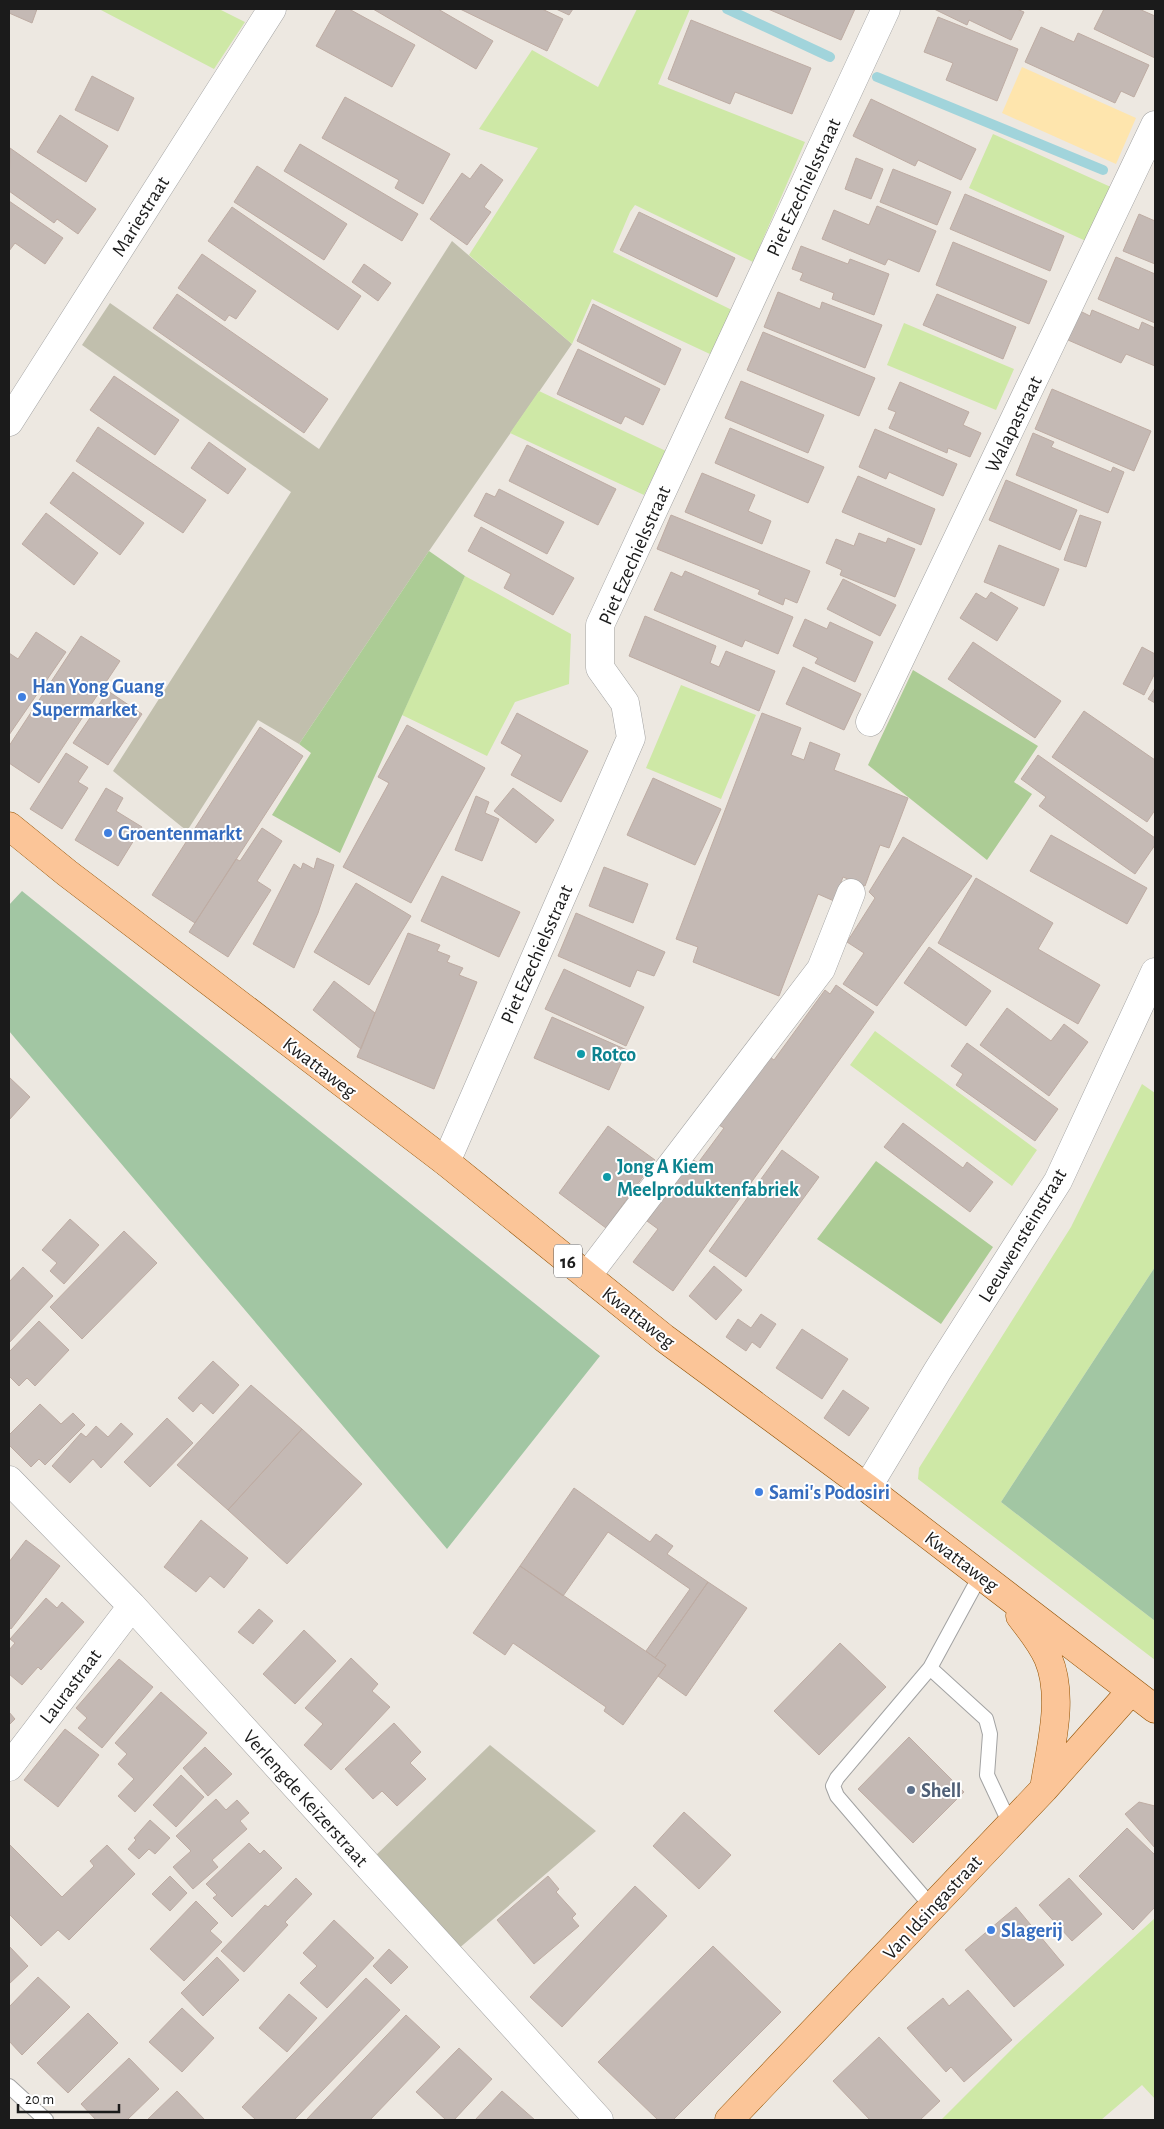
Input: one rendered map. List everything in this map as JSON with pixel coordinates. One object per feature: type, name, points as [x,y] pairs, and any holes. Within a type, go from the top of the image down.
[{"type":"main road","name":"Kwattaweg","points":[[9,826],[67,873],[446,1162],[664,1338],[867,1488],[1155,1709]]},
{"type":"main road","points":[[990,1582],[1040,1642],[1048,1658],[1054,1678],[1056,1697],[1044,1789]]},
{"type":"main road","name":"Van Idsingastraat","points":[[729,2120],[1044,1789],[1131,1690]]},
{"type":"street","name":"Mariestraat","points":[[9,422],[272,9]]},
{"type":"street","name":"Piet Ezechielsstraat","points":[[446,1162],[631,738],[624,703],[600,668],[600,625],[886,9]]},
{"type":"street","name":"Walapastraat","points":[[870,722],[1152,142]]},
{"type":"street","points":[[587,1276],[821,969],[852,893]]},
{"type":"street","name":"Leeuwensteinstraat","points":[[867,1488],[938,1370],[1058,1181],[1155,972]]},
{"type":"street","name":"Verlengde Keizerstraat","points":[[9,1480],[132,1606],[600,2120]]},
{"type":"street","name":"Laurastraat","points":[[9,1767],[132,1606]]},
{"type":"lane","points":[[932,1907],[837,1796],[833,1786],[837,1778],[930,1668],[990,1582]]},
{"type":"lane","points":[[930,1668],[986,1718],[990,1726],[987,1775],[1010,1824]]},
{"type":"lane","points":[[9,2086],[46,2120]]},
{"type":"shaded area","points":[[452,241],[572,344],[299,744],[258,720],[187,831],[113,771],[291,492],[82,345],[110,303],[319,449]]},
{"type":"shaded area","points":[[490,1745],[596,1831],[457,1950],[373,1858]]},
{"type":"green space","points":[[99,9],[219,9],[245,22],[214,69]]},
{"type":"green space","points":[[637,9],[690,9],[658,84],[805,142],[753,262],[635,205],[630,212],[613,252],[732,310],[712,355],[592,299],[572,344],[469,255],[538,148],[479,129],[532,50],[598,87]]},
{"type":"green space","points":[[993,134],[1113,188],[1088,242],[969,188]]},
{"type":"green space","points":[[904,323],[1014,369],[996,410],[887,365]]},
{"type":"green space","points":[[539,391],[666,451],[644,495],[510,433]]},
{"type":"green space","points":[[429,551],[465,576],[340,853],[272,815],[311,753],[299,744]]},
{"type":"green space","points":[[465,576],[571,634],[569,684],[515,702],[487,756],[402,715]]},
{"type":"green space","points":[[913,670],[1038,746],[1014,782],[1032,794],[987,860],[868,765]]},
{"type":"green space","points":[[681,685],[756,715],[721,799],[646,768]]},
{"type":"green space","points":[[22,891],[600,1356],[447,1549],[9,1031],[9,905]]},
{"type":"green space","points":[[875,1031],[1037,1150],[1012,1186],[850,1065]]},
{"type":"green space","points":[[1142,1084],[1155,1093],[1155,1267],[1001,1502],[1155,1621],[1155,1660],[918,1479],[919,1468],[1071,1227]]},
{"type":"green space","points":[[876,1161],[993,1247],[941,1324],[817,1239]]},
{"type":"green space","points":[[1155,1267],[1155,1621],[1001,1502]]},
{"type":"green space","points":[[1155,1918],[1155,2099],[1142,2085],[1101,2120],[941,2120],[1016,2045]]},
{"type":"sand","points":[[1022,67],[1136,118],[1116,164],[1002,113]]},
{"type":"building","points":[[9,9],[37,9],[32,23],[9,13]]},
{"type":"building","points":[[337,9],[349,9],[415,45],[392,87],[316,46]]},
{"type":"building","points":[[373,9],[438,9],[493,41],[476,69]]},
{"type":"building","points":[[460,9],[542,9],[563,19],[547,51]]},
{"type":"building","points":[[556,9],[573,9],[569,15]]},
{"type":"building","points":[[768,9],[855,9],[841,40]]},
{"type":"building","points":[[934,9],[1017,9],[1024,12],[1011,40],[969,20],[967,25]]},
{"type":"building","points":[[1104,9],[1139,9],[1155,16],[1155,58],[1094,29]]},
{"type":"building","points":[[938,17],[1018,49],[997,101],[946,80],[953,63],[924,52]]},
{"type":"building","points":[[691,20],[811,68],[792,114],[735,92],[730,104],[668,79]]},
{"type":"building","points":[[1041,27],[1074,42],[1078,33],[1149,65],[1134,97],[1121,91],[1115,103],[1025,62]]},
{"type":"building","points":[[92,76],[134,98],[118,131],[75,110]]},
{"type":"building","points":[[345,97],[450,154],[423,204],[395,188],[399,180],[322,138]]},
{"type":"building","points":[[871,99],[976,149],[961,180],[918,160],[915,166],[853,136]]},
{"type":"building","points":[[60,115],[108,146],[86,182],[37,152]]},
{"type":"building","points":[[300,144],[418,214],[402,241],[284,171]]},
{"type":"building","points":[[10,148],[96,209],[78,234],[57,219],[54,223],[9,191]]},
{"type":"building","points":[[856,158],[883,169],[871,199],[845,189]]},
{"type":"building","points":[[481,164],[503,180],[484,207],[491,212],[467,245],[430,219],[462,173],[470,179]]},
{"type":"building","points":[[257,166],[347,224],[324,260],[234,202]]},
{"type":"building","points":[[893,169],[951,192],[937,225],[880,202]]},
{"type":"building","points":[[965,194],[1064,236],[1050,271],[950,229]]},
{"type":"building","points":[[9,201],[63,238],[45,264],[15,243],[9,251]]},
{"type":"building","points":[[877,206],[936,231],[919,272],[888,259],[885,265],[822,239],[834,210],[869,225]]},
{"type":"building","points":[[232,207],[361,296],[338,330],[208,241]]},
{"type":"building","points":[[639,212],[735,258],[717,297],[620,250]]},
{"type":"building","points":[[1139,214],[1155,221],[1155,264],[1123,251]]},
{"type":"building","points":[[953,242],[1047,281],[1029,324],[936,285]]},
{"type":"building","points":[[801,246],[848,264],[850,259],[889,274],[874,315],[832,299],[834,293],[800,280],[803,273],[792,269]]},
{"type":"building","points":[[202,254],[256,291],[236,319],[229,315],[225,321],[178,288]]},
{"type":"building","points":[[1116,257],[1155,274],[1155,323],[1098,299]]},
{"type":"building","points":[[364,264],[391,283],[378,301],[352,282]]},
{"type":"building","points":[[778,292],[820,309],[822,302],[882,325],[865,368],[764,327]]},
{"type":"building","points":[[177,294],[328,399],[304,433],[153,328]]},
{"type":"building","points":[[937,294],[1016,327],[1003,359],[923,325]]},
{"type":"building","points":[[593,304],[681,349],[665,385],[577,341]]},
{"type":"building","points":[[1092,310],[1139,330],[1142,322],[1155,328],[1155,366],[1126,354],[1121,363],[1068,340],[1080,311],[1090,316]]},
{"type":"building","points":[[763,332],[875,378],[859,416],[747,370]]},
{"type":"building","points":[[578,349],[660,389],[643,425],[625,416],[621,424],[557,394]]},
{"type":"building","points":[[114,376],[179,420],[155,455],[90,410]]},
{"type":"building","points":[[741,381],[824,415],[808,453],[725,418]]},
{"type":"building","points":[[900,382],[969,412],[963,425],[981,433],[970,457],[948,448],[947,453],[889,428],[896,412],[888,409]]},
{"type":"building","points":[[1052,389],[1151,431],[1134,471],[1035,429]]},
{"type":"building","points":[[98,427],[206,500],[183,533],[76,461]]},
{"type":"building","points":[[730,428],[824,467],[808,503],[715,463]]},
{"type":"building","points":[[875,429],[957,464],[943,496],[889,472],[886,479],[859,467]]},
{"type":"building","points":[[1033,433],[1054,442],[1051,447],[1111,472],[1113,467],[1124,472],[1108,513],[1016,475]]},
{"type":"building","points":[[209,442],[246,469],[228,494],[191,468]]},
{"type":"building","points":[[527,445],[616,489],[598,525],[509,481]]},
{"type":"building","points":[[73,472],[144,523],[120,555],[50,503]]},
{"type":"building","points":[[702,473],[755,495],[748,511],[771,521],[762,544],[685,512]]},
{"type":"building","points":[[858,476],[935,509],[921,545],[842,512]]},
{"type":"building","points":[[1006,480],[1077,510],[1060,550],[989,520]]},
{"type":"building","points":[[499,489],[564,522],[547,554],[474,516],[486,493],[495,497]]},
{"type":"building","points":[[46,513],[98,553],[74,585],[22,544]]},
{"type":"building","points":[[671,515],[810,571],[797,603],[785,598],[783,605],[758,594],[760,590],[657,549]]},
{"type":"building","points":[[1080,515],[1101,522],[1086,567],[1064,560]]},
{"type":"building","points":[[481,527],[574,578],[553,615],[504,588],[511,574],[468,551]]},
{"type":"building","points":[[859,533],[886,543],[888,538],[915,549],[895,597],[840,575],[842,570],[826,563],[836,539],[854,546]]},
{"type":"building","points":[[999,545],[1059,569],[1044,606],[984,582]]},
{"type":"building","points":[[685,571],[793,617],[778,654],[745,640],[742,647],[654,610],[671,572],[682,577]]},
{"type":"building","points":[[843,579],[896,605],[880,636],[827,609]]},
{"type":"building","points":[[991,592],[1018,608],[997,641],[960,618],[976,593],[986,599]]},
{"type":"building","points":[[645,616],[716,646],[710,663],[719,667],[726,651],[775,671],[759,711],[629,656]]},
{"type":"building","points":[[805,619],[827,629],[830,622],[873,642],[855,682],[815,663],[818,658],[793,646]]},
{"type":"building","name":"Han Yong Guang Supermarket","points":[[36,632],[66,652],[9,735],[9,653],[18,659]]},
{"type":"building","points":[[81,636],[120,661],[39,783],[9,763],[9,746]]},
{"type":"building","points":[[973,642],[1061,701],[1035,738],[948,679]]},
{"type":"building","points":[[1142,647],[1155,654],[1155,673],[1144,695],[1123,684]]},
{"type":"building","points":[[803,667],[861,694],[844,730],[786,704]]},
{"type":"building","points":[[1155,688],[1155,703],[1148,699]]},
{"type":"building","points":[[108,691],[142,714],[108,765],[73,743]]},
{"type":"building","points":[[1084,711],[1155,760],[1155,810],[1147,822],[1052,757]]},
{"type":"building","points":[[517,713],[588,751],[561,802],[511,775],[522,755],[501,743]]},
{"type":"building","points":[[762,713],[801,728],[791,755],[804,760],[810,742],[840,754],[834,770],[908,798],[889,848],[880,845],[865,886],[843,877],[834,901],[818,894],[779,996],[693,962],[698,947],[676,939]]},
{"type":"building","points":[[407,725],[485,768],[411,903],[343,867],[389,783],[378,777]]},
{"type":"building","points":[[260,727],[303,756],[195,923],[152,895]]},
{"type":"building","points":[[66,753],[88,767],[78,782],[88,788],[62,829],[30,809]]},
{"type":"building","points":[[1038,755],[1155,838],[1155,845],[1135,874],[1039,806],[1046,797],[1021,779]]},
{"type":"building","points":[[653,778],[721,809],[695,865],[627,835]]},
{"type":"building","name":"Groentenmarkt","points":[[106,788],[123,798],[116,811],[142,827],[118,866],[75,840]]},
{"type":"building","points":[[513,788],[554,820],[536,843],[494,811]]},
{"type":"building","points":[[476,796],[489,802],[485,813],[499,819],[482,861],[455,850]]},
{"type":"building","points":[[262,828],[282,841],[257,881],[271,890],[228,957],[189,932],[236,859],[240,861]]},
{"type":"building","points":[[1051,835],[1147,888],[1127,924],[1030,871]]},
{"type":"building","points":[[903,837],[972,876],[877,1006],[843,984],[864,953],[847,942],[875,898],[869,892]]},
{"type":"building","points":[[317,858],[334,865],[318,913],[294,968],[253,944],[294,864],[301,869],[303,863],[314,869]]},
{"type":"building","points":[[604,867],[648,884],[633,923],[589,906]]},
{"type":"building","points":[[442,876],[520,912],[499,957],[421,921]]},
{"type":"building","points":[[976,878],[1053,923],[1038,949],[1100,985],[1078,1024],[938,943]]},
{"type":"building","points":[[356,883],[411,916],[369,985],[314,952]]},
{"type":"building","points":[[576,913],[665,952],[654,976],[637,970],[630,987],[558,956]]},
{"type":"building","points":[[408,933],[440,945],[437,951],[450,956],[447,962],[463,968],[459,975],[477,982],[434,1089],[357,1057]]},
{"type":"building","points":[[929,947],[991,991],[966,1026],[904,983]]},
{"type":"building","points":[[564,969],[644,1007],[626,1046],[545,1009]]},
{"type":"building","points":[[334,981],[375,1013],[361,1049],[313,1010]]},
{"type":"building","points":[[836,985],[874,1012],[673,1291],[633,1262],[658,1229],[647,1221],[692,1159],[698,1163],[724,1128],[717,1124],[767,1055],[774,1060],[825,990],[830,994]]},
{"type":"building","points":[[1007,1008],[1051,1041],[1064,1024],[1088,1042],[1049,1096],[980,1045]]},
{"type":"building","name":"Rotco","points":[[552,1017],[627,1050],[609,1090],[534,1058]]},
{"type":"building","points":[[967,1043],[1058,1109],[1035,1141],[956,1085],[963,1074],[951,1066]]},
{"type":"building","points":[[9,1077],[30,1097],[9,1120]]},
{"type":"building","points":[[903,1123],[963,1168],[967,1162],[993,1182],[970,1212],[884,1147]]},
{"type":"building","name":"Jong A Kiem Meelproduktenfabriek","points":[[608,1126],[655,1160],[606,1228],[559,1193]]},
{"type":"building","points":[[782,1150],[819,1177],[746,1277],[709,1251]]},
{"type":"building","points":[[70,1219],[99,1245],[64,1284],[50,1271],[57,1263],[42,1250]]},
{"type":"building","points":[[124,1231],[157,1263],[82,1339],[50,1307]]},
{"type":"building","points":[[714,1266],[742,1290],[716,1320],[689,1296]]},
{"type":"building","points":[[23,1267],[53,1296],[9,1343],[9,1282]]},
{"type":"building","points":[[761,1314],[776,1324],[760,1348],[752,1342],[746,1351],[726,1337],[738,1319],[751,1328]]},
{"type":"building","points":[[39,1321],[69,1350],[35,1386],[27,1378],[19,1386],[9,1376],[9,1352]]},
{"type":"building","points":[[802,1329],[848,1359],[822,1399],[776,1368]]},
{"type":"building","points":[[213,1361],[239,1385],[213,1414],[201,1403],[193,1412],[178,1398]]},
{"type":"building","points":[[251,1385],[302,1429],[228,1510],[177,1465]]},
{"type":"building","points":[[843,1390],[869,1408],[849,1436],[824,1418]]},
{"type":"building","points":[[40,1404],[61,1424],[73,1413],[85,1425],[45,1465],[39,1459],[31,1467],[9,1445],[9,1435]]},
{"type":"building","points":[[167,1418],[193,1443],[150,1487],[124,1462]]},
{"type":"building","points":[[121,1423],[133,1434],[101,1468],[93,1459],[70,1483],[52,1466],[81,1433],[86,1437],[96,1426],[108,1437]]},
{"type":"building","points":[[302,1429],[362,1484],[287,1564],[228,1510]]},
{"type":"building","points":[[574,1488],[650,1542],[656,1534],[673,1546],[667,1554],[708,1582],[655,1658],[646,1651],[690,1589],[608,1532],[563,1596],[520,1566]]},
{"type":"building","points":[[201,1520],[248,1558],[224,1588],[210,1576],[196,1592],[164,1567]]},
{"type":"building","points":[[26,1540],[60,1566],[11,1629],[9,1627],[9,1562]]},
{"type":"building","points":[[520,1566],[666,1665],[623,1725],[604,1711],[606,1707],[513,1643],[505,1655],[473,1633]]},
{"type":"building","points":[[708,1582],[747,1608],[686,1696],[658,1676],[666,1665],[655,1658]]},
{"type":"building","points":[[46,1598],[57,1608],[62,1602],[84,1622],[41,1670],[38,1667],[22,1685],[9,1674],[9,1650],[15,1643],[10,1639]]},
{"type":"building","points":[[259,1609],[273,1621],[253,1644],[238,1632]]},
{"type":"building","points":[[304,1630],[336,1661],[295,1704],[263,1674]]},
{"type":"building","points":[[840,1643],[886,1687],[819,1755],[774,1711]]},
{"type":"building","points":[[351,1658],[378,1684],[372,1691],[390,1707],[331,1770],[304,1745],[323,1724],[305,1708]]},
{"type":"building","points":[[119,1659],[153,1687],[102,1748],[78,1728],[87,1718],[76,1708]]},
{"type":"building","points":[[161,1692],[207,1733],[135,1812],[118,1796],[134,1779],[118,1764],[127,1754],[115,1743]]},
{"type":"building","points":[[9,1712],[15,1719],[9,1725]]},
{"type":"building","points":[[394,1723],[421,1752],[410,1763],[426,1779],[397,1806],[382,1791],[373,1799],[345,1769]]},
{"type":"building","points":[[65,1729],[99,1755],[58,1807],[24,1780]]},
{"type":"building","name":"Shell","points":[[909,1737],[964,1792],[913,1843],[858,1789]]},
{"type":"building","points":[[205,1747],[232,1774],[208,1796],[183,1768]]},
{"type":"building","points":[[181,1775],[204,1797],[176,1827],[153,1805]]},
{"type":"building","points":[[216,1799],[226,1810],[237,1800],[249,1813],[240,1821],[247,1829],[212,1860],[218,1867],[193,1889],[173,1867],[191,1851],[176,1836]]},
{"type":"building","points":[[1139,1802],[1155,1806],[1155,1848],[1125,1814]]},
{"type":"building","points":[[684,1812],[731,1855],[699,1889],[653,1846]]},
{"type":"building","points":[[150,1820],[170,1838],[155,1854],[149,1849],[139,1859],[128,1849],[136,1840],[134,1838]]},
{"type":"building","points":[[1127,1828],[1155,1855],[1155,1907],[1133,1930],[1079,1876]]},
{"type":"building","points":[[249,1843],[260,1854],[264,1850],[282,1868],[232,1917],[213,1898],[217,1895],[206,1884]]},
{"type":"building","points":[[9,1844],[62,1897],[94,1866],[90,1861],[107,1845],[135,1874],[69,1940],[58,1930],[41,1946],[9,1914]]},
{"type":"building","points":[[170,1876],[187,1893],[170,1911],[152,1894]]},
{"type":"building","points":[[548,1876],[559,1889],[556,1892],[576,1914],[572,1918],[579,1926],[534,1964],[497,1920]]},
{"type":"building","points":[[296,1878],[312,1894],[285,1922],[288,1925],[244,1972],[221,1951],[265,1905],[268,1907]]},
{"type":"building","points":[[1069,1878],[1102,1914],[1072,1941],[1039,1905]]},
{"type":"building","points":[[635,1886],[667,1916],[562,2027],[530,1997]]},
{"type":"building","points":[[196,1901],[218,1923],[210,1931],[222,1942],[184,1981],[150,1949]]},
{"type":"building","points":[[1016,1907],[1064,1965],[1014,2007],[965,1950]]},
{"type":"building","points":[[334,1920],[374,1958],[327,2008],[300,1983],[317,1966],[303,1953]]},
{"type":"building","points":[[9,1946],[28,1966],[9,1984]]},
{"type":"building","points":[[713,1946],[781,2012],[673,2120],[658,2120],[598,2062]]},
{"type":"building","points":[[389,1949],[408,1967],[391,1984],[373,1966]]},
{"type":"building","points":[[217,1957],[239,1980],[203,2016],[181,1993]]},
{"type":"building","points":[[38,1977],[70,2007],[22,2055],[9,2041],[9,2007]]},
{"type":"building","points":[[366,1978],[400,2010],[294,2120],[256,2120],[242,2107]]},
{"type":"building","points":[[968,1990],[1012,2040],[964,2082],[951,2067],[946,2072],[907,2028],[943,1998],[949,2006]]},
{"type":"building","points":[[289,1994],[317,2018],[287,2052],[259,2028]]},
{"type":"building","points":[[182,2008],[214,2038],[182,2072],[149,2042]]},
{"type":"building","points":[[88,2013],[118,2043],[68,2093],[37,2063]]},
{"type":"building","points":[[406,2015],[440,2047],[370,2120],[306,2120]]},
{"type":"building","points":[[879,2037],[940,2101],[920,2120],[870,2120],[833,2081]]},
{"type":"building","points":[[459,2048],[492,2079],[454,2120],[446,2120],[416,2092]]},
{"type":"building","points":[[129,2058],[159,2089],[127,2120],[96,2120],[81,2104]]},
{"type":"building","points":[[177,2091],[205,2120],[147,2120]]},
{"type":"building","points":[[502,2091],[535,2120],[475,2120]]},
{"type":"waterway","points":[[727,9],[830,57]]},
{"type":"waterway","points":[[877,77],[1103,170]]},
{"type":"place","name":"Han Yong Guang Supermarket","points":[[22,697]]},
{"type":"place","name":"Groentenmarkt","points":[[108,833]]},
{"type":"place","name":"Rotco","points":[[581,1054]]},
{"type":"place","name":"Jong A Kiem Meelproduktenfabriek","points":[[607,1177]]},
{"type":"place","name":"Sami's Podosiri","points":[[759,1492]]},
{"type":"place","name":"Shell","points":[[911,1790]]},
{"type":"place","name":"Slagerij","points":[[991,1930]]}]
